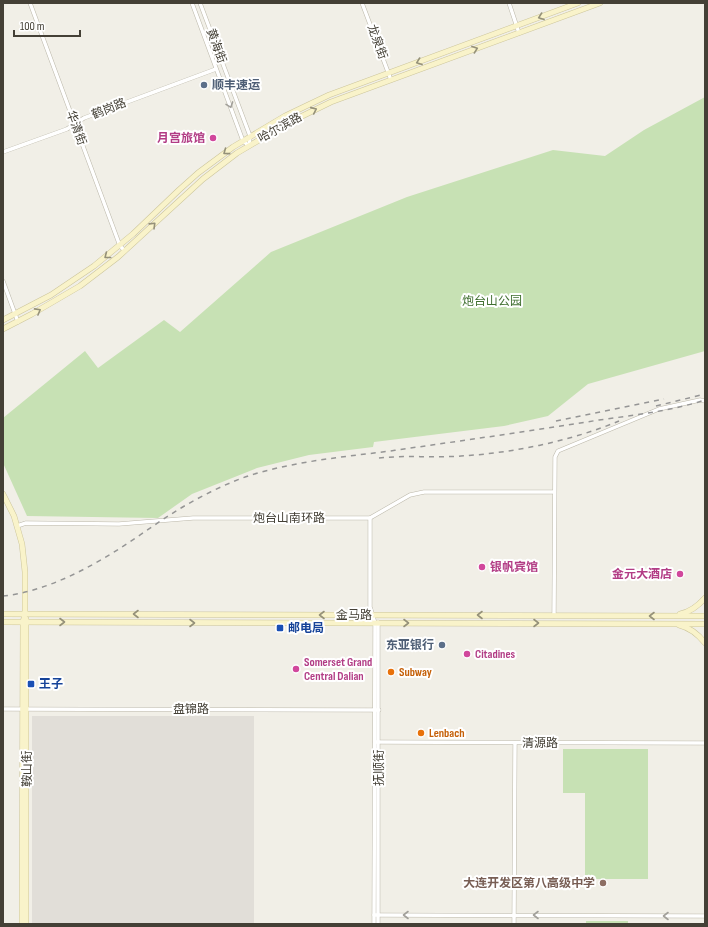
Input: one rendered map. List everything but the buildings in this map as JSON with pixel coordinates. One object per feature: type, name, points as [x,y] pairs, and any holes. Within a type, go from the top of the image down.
[{"type":"street","name":"华清街","points":[[30,3],[120,246],[125,251]]},
{"type":"street","name":"黄海街","points":[[192,3],[243,141],[249,146]]},
{"type":"street","name":"黄海街","points":[[200,3],[250,136],[249,146]]},
{"type":"street","name":"龙泉街","points":[[362,3],[391,80]]},
{"type":"street","points":[[508,3],[520,33]]},
{"type":"street","name":"哈尔滨路","points":[[3,320],[51,295],[74,280],[120,246],[193,178],[215,160],[280,118],[329,95],[578,3]]},
{"type":"street","name":"哈尔滨路","points":[[3,329],[54,302],[80,286],[125,251],[203,179],[249,146],[281,126],[331,102],[600,3]]},
{"type":"street","name":"鹤岗路","points":[[3,152],[67,129],[84,118],[216,69]]},
{"type":"street","points":[[3,281],[18,322]]},
{"type":"street","points":[[554,616],[554,492],[555,457],[558,451],[659,408],[700,400],[705,401]]},
{"type":"street","name":"炮台山南环路","points":[[17,526],[26,523],[142,523],[193,518],[370,518],[410,495],[424,492],[554,492]]},
{"type":"street","name":"鞍山街","points":[[3,494],[17,526],[24,556],[26,924]]},
{"type":"street","name":"抚顺街","points":[[370,518],[370,607],[377,623],[376,915],[374,924]]},
{"type":"street","points":[[673,616],[693,609],[705,598]]},
{"type":"street","name":"金马路","points":[[3,614],[705,616]]},
{"type":"street","name":"金马路","points":[[3,622],[705,624]]},
{"type":"street","points":[[672,624],[684,626],[693,630],[705,643]]},
{"type":"street","name":"盘锦路","points":[[3,709],[377,710]]},
{"type":"street","name":"鞍山街","points":[[22,924],[25,709]]},
{"type":"street","name":"清源路","points":[[377,742],[705,743]]},
{"type":"street","points":[[514,743],[514,924]]},
{"type":"street","points":[[376,915],[705,916]]},
{"type":"street","name":"抚顺街","points":[[376,915],[378,924]]},
{"type":"shaded area","points":[[32,716],[254,716],[254,924],[32,924]]},
{"type":"green space","name":"炮台山公园","points":[[705,97],[705,351],[588,384],[548,416],[504,426],[374,442],[373,447],[309,455],[257,468],[192,494],[158,518],[27,516],[3,463],[3,418],[85,351],[98,368],[164,320],[180,332],[271,252],[407,197],[553,150],[605,156],[644,130]]},
{"type":"green space","points":[[563,749],[648,749],[648,879],[585,879],[585,793],[563,793]]},
{"type":"green space","points":[[586,921],[628,921],[628,924],[586,924]]},
{"type":"railway","points":[[656,406],[705,394]]},
{"type":"railway","points":[[556,421],[664,399]]},
{"type":"railway","points":[[3,596],[18,594],[50,585],[80,571],[109,555],[189,503],[242,478],[268,470],[320,460],[653,412],[705,400]]},
{"type":"railway","points":[[379,458],[451,457],[521,449],[562,440],[619,421]]},
{"type":"place","name":"顺丰速运","points":[[204,85]]},
{"type":"place","name":"月宫旅馆","points":[[213,138]]},
{"type":"place","name":"银帆宾馆","points":[[482,567]]},
{"type":"place","name":"金元大酒店","points":[[680,574]]},
{"type":"place","name":"邮电局","points":[[280,628]]},
{"type":"place","name":"东亚银行","points":[[442,645]]},
{"type":"place","name":"Citadines","points":[[467,654]]},
{"type":"place","name":"Somerset Grand Central Dalian","points":[[296,669]]},
{"type":"place","name":"Subway","points":[[391,672]]},
{"type":"place","name":"王子","points":[[31,684]]},
{"type":"place","name":"Lenbach","points":[[421,733]]},
{"type":"place","name":"大连开发区第八高级中学","points":[[603,883]]}]
